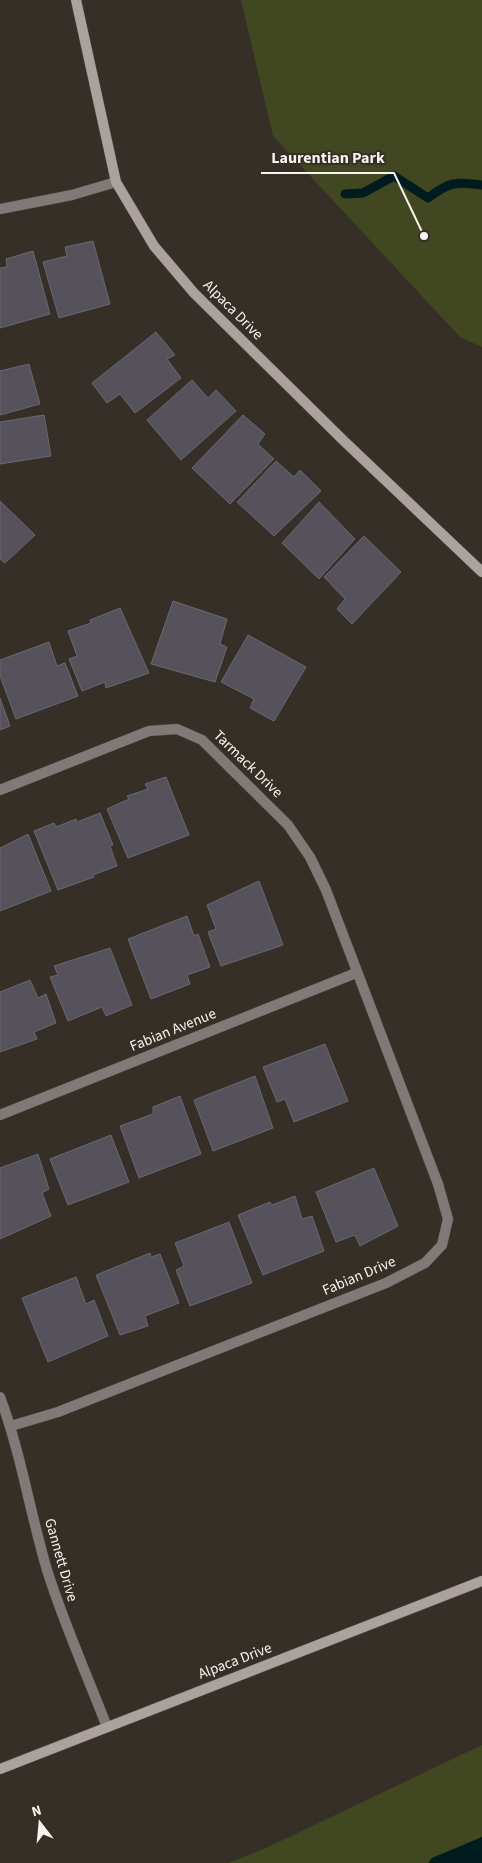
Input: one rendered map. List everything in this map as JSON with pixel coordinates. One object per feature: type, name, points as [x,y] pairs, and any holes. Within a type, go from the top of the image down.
[{"type":"street","name":"Alpaca Drive","points":[[76,0],[116,182],[154,246],[194,293],[344,441],[482,572]]},
{"type":"street","points":[[0,209],[72,195],[116,182]]},
{"type":"street","name":"Tarmack Drive","points":[[0,790],[149,731],[177,729],[202,740],[288,824],[326,890],[356,973]]},
{"type":"street","name":"Fabian Avenue","points":[[0,1115],[356,973]]},
{"type":"street","name":"Fabian Drive","points":[[11,1426],[58,1412],[386,1283],[425,1263],[442,1245],[448,1219],[438,1184],[356,973]]},
{"type":"street","name":"Gannett Drive","points":[[0,1398],[11,1426],[18,1463],[60,1613],[107,1727]]},
{"type":"street","name":"Alpaca Drive","points":[[0,1769],[482,1581]]},
{"type":"green space","points":[[241,0],[482,0],[482,347],[460,337],[273,136]]},
{"type":"green space","points":[[482,1745],[482,1863],[228,1863],[266,1848]]},
{"type":"water","points":[[482,1837],[482,1863],[428,1863],[432,1858]]},
{"type":"building","points":[[93,241],[110,304],[59,318],[43,262],[67,256],[65,247]]},
{"type":"building","points":[[33,251],[50,314],[0,328],[0,268],[7,267],[6,259]]},
{"type":"building","points":[[156,332],[175,355],[167,359],[181,378],[135,413],[120,394],[107,403],[92,383]]},
{"type":"building","points":[[29,364],[40,404],[0,415],[0,371]]},
{"type":"building","points":[[192,380],[208,398],[216,390],[236,411],[181,460],[147,420]]},
{"type":"building","points":[[44,415],[51,456],[0,464],[0,422]]},
{"type":"building","points":[[243,415],[265,434],[258,444],[274,459],[230,504],[192,468]]},
{"type":"building","points":[[276,461],[294,477],[300,470],[321,491],[274,536],[237,502]]},
{"type":"building","points":[[0,501],[35,535],[5,563],[0,559]]},
{"type":"building","points":[[319,502],[355,539],[319,579],[282,543]]},
{"type":"building","points":[[364,536],[401,572],[352,624],[337,609],[345,599],[324,577]]},
{"type":"building","points":[[173,601],[227,619],[220,644],[227,647],[215,682],[151,664]]},
{"type":"building","points":[[120,608],[149,673],[106,688],[105,682],[82,691],[69,659],[77,656],[68,631],[91,623],[90,620]]},
{"type":"building","points":[[248,635],[306,667],[274,721],[250,708],[254,699],[221,682]]},
{"type":"building","points":[[49,642],[57,666],[65,663],[78,696],[16,719],[0,676],[0,660]]},
{"type":"building","points":[[0,698],[10,726],[0,730]]},
{"type":"building","points":[[166,777],[189,835],[128,858],[107,809],[129,799],[127,796],[148,789],[145,784]]},
{"type":"building","points":[[100,813],[113,845],[110,846],[117,866],[93,875],[94,877],[58,890],[34,831],[54,823],[56,827],[76,819],[77,822]]},
{"type":"building","points":[[28,834],[51,891],[0,911],[0,848]]},
{"type":"building","points":[[259,881],[283,945],[221,966],[208,932],[216,929],[207,905]]},
{"type":"building","points":[[187,916],[194,936],[198,934],[210,967],[187,975],[190,984],[151,999],[128,939]]},
{"type":"building","points":[[110,948],[132,1005],[106,1016],[102,1007],[68,1021],[50,977],[58,975],[54,966]]},
{"type":"building","points":[[30,980],[38,998],[46,994],[56,1023],[34,1032],[37,1039],[0,1052],[0,992]]},
{"type":"building","points":[[325,1044],[348,1101],[294,1122],[285,1099],[277,1102],[263,1067]]},
{"type":"building","points":[[255,1076],[273,1128],[213,1151],[194,1100]]},
{"type":"building","points":[[180,1096],[201,1154],[139,1178],[120,1126],[153,1114],[153,1107]]},
{"type":"building","points":[[111,1135],[129,1182],[68,1205],[50,1159]]},
{"type":"building","points":[[38,1154],[49,1189],[42,1193],[51,1216],[0,1239],[0,1168]]},
{"type":"building","points":[[374,1168],[398,1226],[360,1246],[355,1235],[336,1242],[316,1192]]},
{"type":"building","points":[[295,1196],[302,1219],[312,1216],[324,1251],[263,1275],[238,1215],[270,1202],[272,1205]]},
{"type":"building","points":[[229,1222],[252,1283],[190,1306],[176,1270],[184,1266],[175,1243]]},
{"type":"building","points":[[150,1253],[151,1257],[160,1254],[179,1303],[145,1316],[148,1326],[120,1335],[96,1275]]},
{"type":"building","points":[[76,1277],[86,1304],[94,1300],[108,1336],[48,1362],[22,1298]]},
{"type":"waterway","points":[[345,194],[363,193],[394,176],[428,198],[453,184],[482,185]]},
{"type":"place","name":"Laurentian Park","points":[[424,236]]}]
